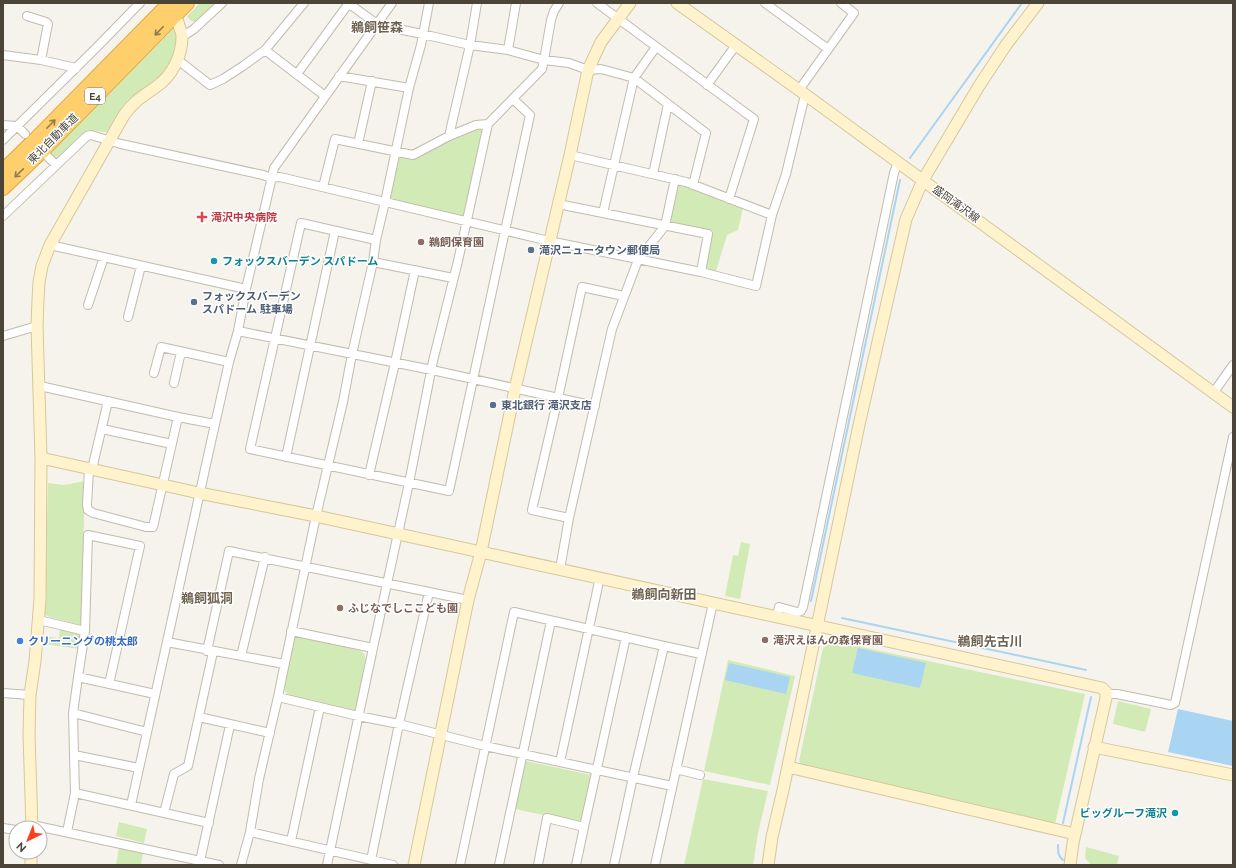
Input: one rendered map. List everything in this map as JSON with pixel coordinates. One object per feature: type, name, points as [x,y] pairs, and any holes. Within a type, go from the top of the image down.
[{"type":"highway","name":"東北自動車道","points":[[3,171],[170,3]]},
{"type":"highway","name":"東北自動車道","points":[[3,188],[43,150],[186,3]]},
{"type":"street","points":[[3,140],[140,3]]},
{"type":"street","points":[[182,37],[194,29],[222,3]]},
{"type":"street","points":[[178,60],[210,85],[223,79],[265,50],[304,3]]},
{"type":"street","points":[[297,74],[348,3],[377,24],[470,45],[508,50],[544,60],[569,63],[588,70],[601,69],[634,78],[706,133],[693,185]]},
{"type":"street","points":[[131,805],[166,642],[274,168],[392,3]]},
{"type":"street","points":[[241,865],[250,832],[259,779],[278,697],[316,516],[343,402],[352,354],[373,262],[376,240],[409,88],[421,45],[429,3]]},
{"type":"street","points":[[449,136],[470,45],[477,3]]},
{"type":"street","points":[[508,50],[516,3]]},
{"type":"street","points":[[327,865],[358,716],[388,583],[433,361],[488,124],[542,69],[551,20],[554,11],[560,3]]},
{"type":"street","points":[[597,3],[754,119],[729,199]]},
{"type":"street","points":[[414,865],[468,600],[481,552],[515,389],[570,155],[588,70],[601,42],[617,18],[630,3]]},
{"type":"street","name":"盛岡滝沢線","points":[[677,3],[802,92],[1233,407]]},
{"type":"street","points":[[765,3],[828,50]]},
{"type":"street","points":[[3,216],[87,136],[91,135],[122,144],[271,178],[280,177],[506,231],[638,260],[701,272],[756,286],[772,215],[786,174],[802,92],[828,50],[854,13],[841,3]]},
{"type":"street","points":[[768,865],[772,837],[817,626],[894,266],[906,219],[923,180],[979,86],[1006,45],[1038,3]]},
{"type":"street","points":[[27,16],[48,24],[41,60]]},
{"type":"street","points":[[32,820],[29,735],[30,695],[39,620],[41,458],[37,326],[39,282],[42,266],[50,245],[124,115],[130,106],[168,77],[178,60],[182,37],[178,22]]},
{"type":"street","points":[[707,85],[736,45]]},
{"type":"street","points":[[603,213],[634,78],[656,47]]},
{"type":"street","points":[[265,50],[325,96]]},
{"type":"street","points":[[3,55],[41,60],[76,68]]},
{"type":"street","points":[[339,76],[409,88]]},
{"type":"street","points":[[358,144],[372,81]]},
{"type":"street","points":[[376,240],[301,223],[274,337],[250,449],[449,491],[530,115],[513,99]]},
{"type":"street","points":[[653,174],[668,104]]},
{"type":"street","points":[[323,187],[335,139],[413,155],[449,136],[476,125],[488,124]]},
{"type":"street","points":[[3,125],[17,126],[25,134]]},
{"type":"street","points":[[45,154],[56,165]]},
{"type":"street","points":[[570,155],[615,164],[675,179],[772,215]]},
{"type":"street","points":[[777,617],[779,607],[797,612],[801,611],[803,607],[830,472],[894,173],[898,162]]},
{"type":"street","points":[[560,569],[569,518],[612,328],[638,260],[665,226],[675,179]]},
{"type":"street","points":[[558,204],[708,234],[701,272]]},
{"type":"street","points":[[286,457],[336,231]]},
{"type":"street","points":[[50,245],[246,289]]},
{"type":"street","points":[[88,305],[104,257]]},
{"type":"street","points":[[373,262],[453,278]]},
{"type":"street","points":[[128,316],[141,266]]},
{"type":"street","points":[[369,475],[415,270]]},
{"type":"street","points":[[569,518],[532,510],[582,287],[624,296]]},
{"type":"street","points":[[3,336],[37,326]]},
{"type":"street","points":[[238,331],[274,337],[432,370],[595,406]]},
{"type":"street","points":[[154,373],[161,347],[229,362]]},
{"type":"street","points":[[174,383],[181,352]]},
{"type":"street","points":[[1214,392],[1233,365]]},
{"type":"street","points":[[40,386],[215,424]]},
{"type":"street","points":[[108,401],[91,469],[87,505],[88,510],[93,513],[146,527],[153,527],[178,417]]},
{"type":"street","points":[[102,429],[172,444]]},
{"type":"street","points":[[1106,698],[1110,694],[1118,694],[1171,705],[1174,703],[1233,437]]},
{"type":"street","points":[[41,458],[600,577],[1102,688],[1106,692],[1106,698],[1075,834],[1070,865]]},
{"type":"street","points":[[67,832],[75,793],[73,714],[85,631],[88,535],[140,546],[109,684]]},
{"type":"street","points":[[164,813],[174,774],[188,766],[229,550],[468,600]]},
{"type":"street","points":[[241,656],[265,557]]},
{"type":"street","points":[[560,762],[600,577]]},
{"type":"street","points":[[371,860],[399,724],[429,592]]},
{"type":"street","points":[[655,865],[713,603]]},
{"type":"street","points":[[460,865],[514,612],[702,654]]},
{"type":"street","points":[[39,620],[85,631]]},
{"type":"street","points":[[499,865],[552,621]]},
{"type":"street","points":[[291,631],[373,648]]},
{"type":"street","points":[[576,865],[626,637]]},
{"type":"street","points":[[166,642],[284,664]]},
{"type":"street","points":[[614,865],[664,646]]},
{"type":"street","points":[[78,677],[155,694]]},
{"type":"street","points":[[3,694],[30,695]]},
{"type":"street","points":[[278,697],[399,724],[485,746],[672,786]]},
{"type":"street","points":[[291,841],[320,707]]},
{"type":"street","points":[[73,714],[147,732]]},
{"type":"street","points":[[198,716],[270,733]]},
{"type":"street","points":[[200,861],[230,724]]},
{"type":"street","points":[[1094,747],[1233,775]]},
{"type":"street","points":[[74,755],[139,768]]},
{"type":"street","points":[[788,767],[1075,834]]},
{"type":"street","points":[[676,769],[700,775]]},
{"type":"street","points":[[75,793],[209,823]]},
{"type":"street","points":[[538,865],[547,818],[584,828]]},
{"type":"street","points":[[48,829],[219,865]]},
{"type":"street","points":[[250,832],[393,865]]},
{"type":"green space","points":[[200,3],[217,3],[197,22],[194,22],[187,16]]},
{"type":"green space","points":[[174,28],[177,45],[170,63],[159,78],[127,101],[110,130],[103,132],[89,130],[85,132],[56,161],[48,153]]},
{"type":"green space","points":[[476,128],[484,128],[465,211],[462,218],[389,201],[399,157],[413,158],[449,139]]},
{"type":"green space","points":[[676,181],[743,208],[738,230],[727,235],[715,274],[703,271],[709,233],[667,224]]},
{"type":"green space","points":[[85,481],[81,625],[45,615],[48,483],[64,485]]},
{"type":"green space","points":[[741,542],[750,544],[740,599],[725,596],[733,555],[738,556]]},
{"type":"green space","points":[[60,628],[82,633],[80,649],[44,644],[44,636],[59,638]]},
{"type":"green space","points":[[299,636],[361,651],[365,655],[358,707],[355,712],[292,696],[286,693],[284,688],[293,639]]},
{"type":"green space","points":[[833,641],[1085,694],[1055,824],[802,766],[799,761],[823,648]]},
{"type":"green space","points":[[728,660],[795,676],[770,785],[704,771]]},
{"type":"green space","points":[[1118,701],[1151,709],[1145,732],[1113,724]]},
{"type":"green space","points":[[526,761],[591,775],[581,823],[515,809]]},
{"type":"green space","points":[[703,779],[768,791],[758,833],[753,865],[684,865]]},
{"type":"green space","points":[[119,822],[147,829],[144,843],[116,836]]},
{"type":"green space","points":[[1086,847],[1119,856],[1117,865],[1091,865],[1085,858]]},
{"type":"green space","points":[[119,848],[143,853],[141,865],[116,865]]},
{"type":"water","points":[[858,648],[926,663],[920,688],[852,673]]},
{"type":"water","points":[[729,663],[790,677],[786,694],[725,680]]},
{"type":"water","points":[[1178,709],[1233,721],[1233,766],[1168,752]]},
{"type":"waterway","points":[[910,158],[1022,3]]},
{"type":"waterway","points":[[811,601],[900,180]]},
{"type":"waterway","points":[[842,618],[1086,670]]},
{"type":"waterway","points":[[1063,823],[1091,697]]},
{"type":"waterway","points":[[1058,845],[1059,854],[1063,860]]},
{"type":"place","name":"滝沢中央病院","points":[[202,217]]},
{"type":"place","name":"鵜飼保育園","points":[[421,242]]},
{"type":"place","name":"滝沢ニュータウン郵便局","points":[[531,250]]},
{"type":"place","name":"フォックスバーデン スパドーム","points":[[214,261]]},
{"type":"place","name":"フォックスバーデン スパドーム 駐車場","points":[[194,302]]},
{"type":"place","name":"東北銀行 滝沢支店","points":[[493,405]]},
{"type":"place","name":"ふじなでしここども園","points":[[340,608]]},
{"type":"place","name":"滝沢えほんの森保育園","points":[[765,640]]},
{"type":"place","name":"クリーニングの桃太郎","points":[[20,641]]},
{"type":"place","name":"ビッグルーフ滝沢","points":[[1175,813]]},
{"type":"district","name":"鵜飼笹森","points":[[377,27]]},
{"type":"district","name":"鵜飼向新田","points":[[664,594]]},
{"type":"district","name":"鵜飼狐洞","points":[[207,598]]},
{"type":"district","name":"鵜飼先古川","points":[[990,641]]}]
